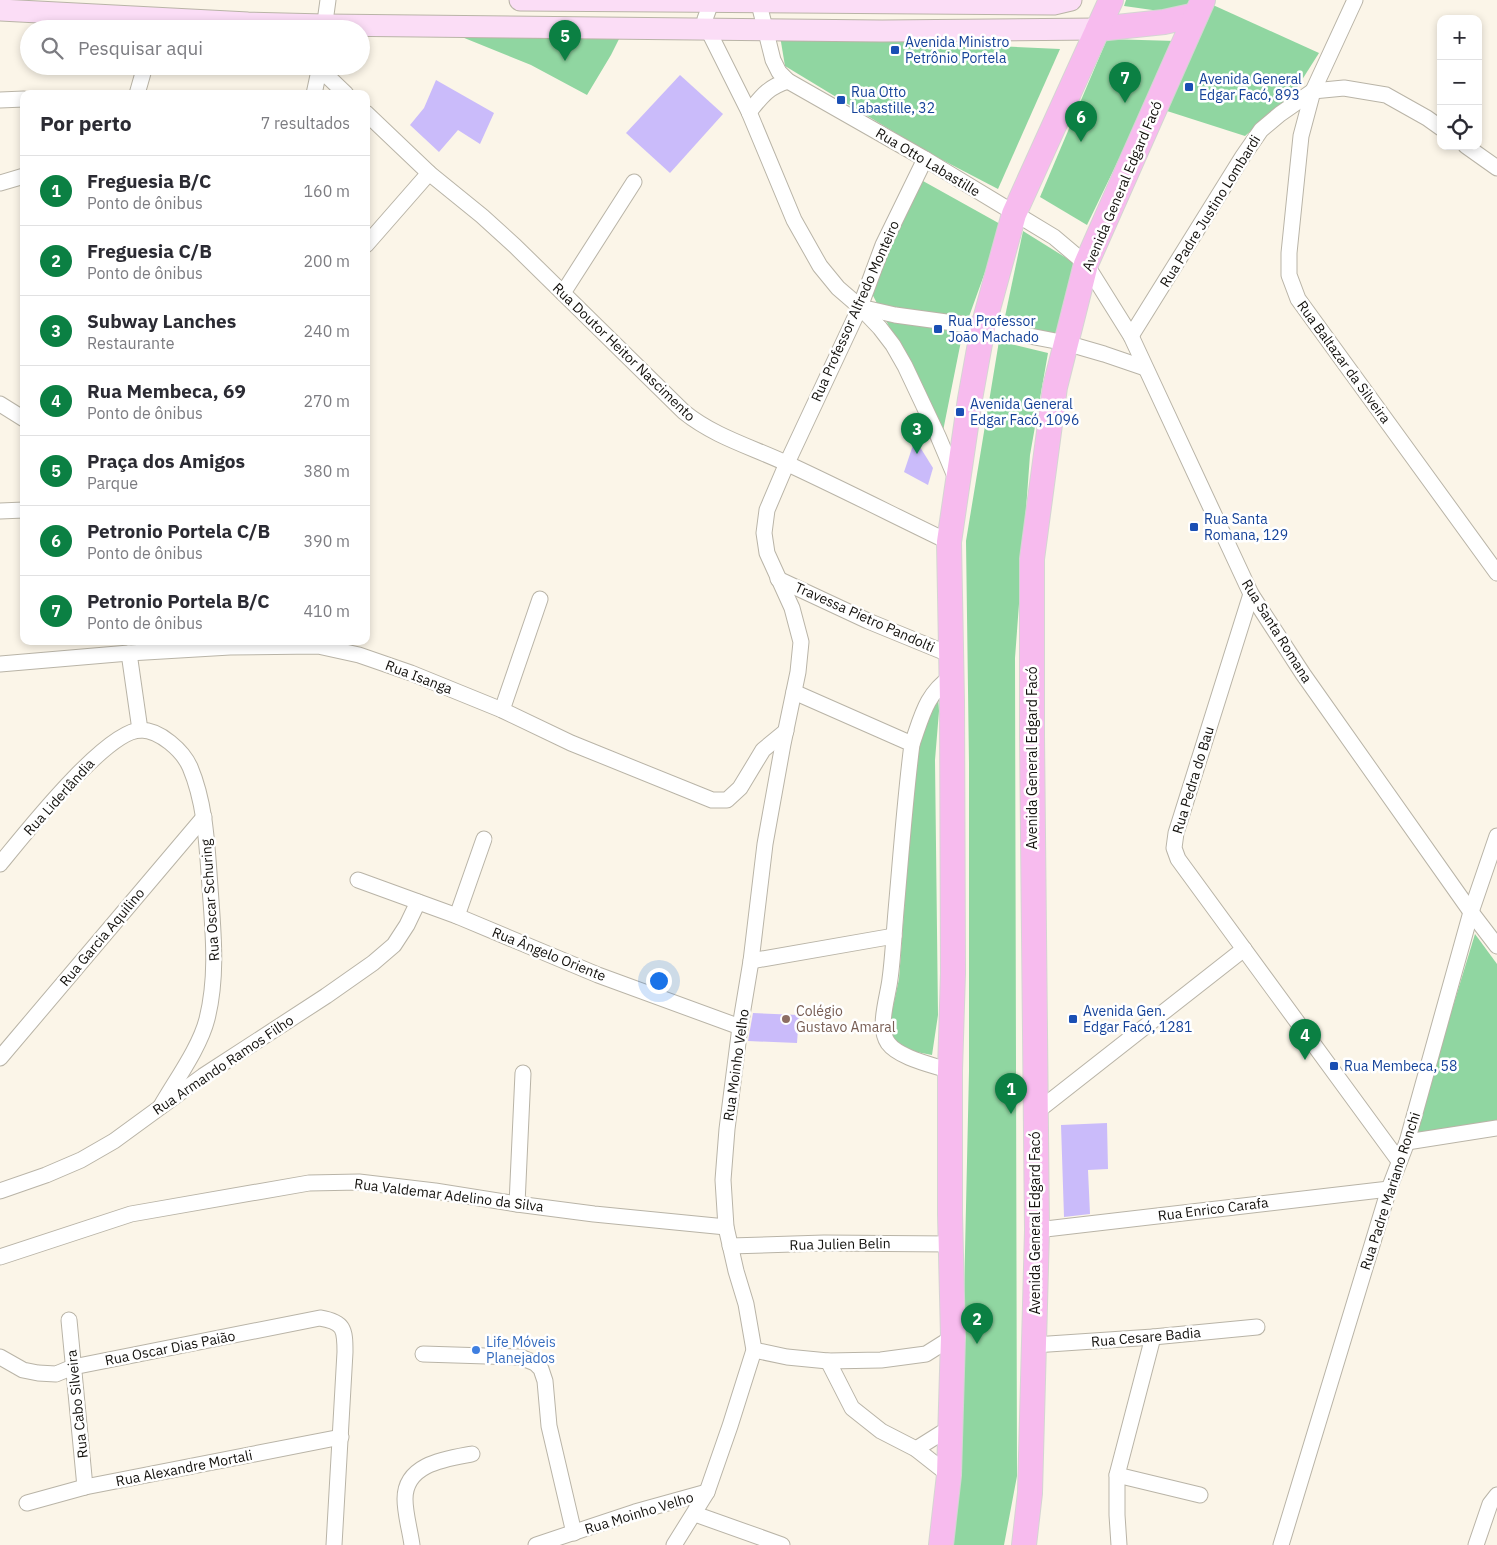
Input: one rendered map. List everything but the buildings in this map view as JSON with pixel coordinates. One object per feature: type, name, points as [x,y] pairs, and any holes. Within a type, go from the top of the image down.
[{"type":"main road","points":[[520,0],[996,1],[1054,4],[1071,0]]},
{"type":"main road","points":[[942,1545],[949,1475],[953,1337],[950,1244],[952,973],[949,542],[982,327],[1014,214],[1111,0]]},
{"type":"main road","points":[[370,27],[765,29],[882,32],[1098,29],[1122,28],[1164,22],[1200,8]]},
{"type":"main road","name":"Avenida General Edgard Facó","points":[[1024,1545],[1030,1493],[1037,1230],[1032,559],[1055,387],[1086,264],[1200,8]]},
{"type":"main road","points":[[0,10],[120,20]]},
{"type":"street","points":[[326,20],[328,0]]},
{"type":"street","name":"Rua Baltazar da Silveira","points":[[1355,0],[1313,91],[1301,136],[1289,253],[1289,276],[1298,298],[1497,573]]},
{"type":"street","points":[[712,1],[705,19],[708,30],[750,112],[798,228],[820,266],[838,288],[880,328],[893,345],[938,436],[957,482]]},
{"type":"street","name":"Rua Otto Labastille","points":[[758,1],[773,60],[788,81],[925,159],[1054,237],[1086,264]]},
{"type":"street","points":[[138,90],[142,75]]},
{"type":"street","points":[[315,90],[318,75]]},
{"type":"street","points":[[327,75],[342,90]]},
{"type":"street","points":[[750,112],[767,90],[777,84],[788,81]]},
{"type":"street","name":"Rua Padre Justino Lombardi","points":[[1131,336],[1261,130],[1313,91],[1344,88],[1386,95],[1437,125]]},
{"type":"street","points":[[0,100],[20,99]]},
{"type":"street","name":"Rua Doutor Heitor Nascimento","points":[[370,118],[429,173],[501,234],[684,412],[699,424],[717,434],[787,463],[949,542]]},
{"type":"street","points":[[1472,150],[1497,168]]},
{"type":"street","name":"Rua Professor Alfredo Monteiro","points":[[787,463],[860,307],[883,245],[925,159]]},
{"type":"street","points":[[370,240],[429,173]]},
{"type":"street","points":[[0,183],[20,177]]},
{"type":"street","points":[[563,294],[634,182]]},
{"type":"street","name":"Rua Santa Romana","points":[[1086,264],[1131,336],[1251,594],[1302,674],[1497,946]]},
{"type":"street","points":[[860,307],[895,315],[982,327],[1066,343],[1145,368]]},
{"type":"street","points":[[0,404],[20,416]]},
{"type":"street","name":"Rua Moinho Velho","points":[[536,1545],[634,1512],[707,1492],[754,1350],[746,1304],[726,1227],[723,1180],[727,1129],[740,1027],[751,961],[765,844],[798,672],[801,642],[792,608],[767,553],[764,533],[768,510],[787,463]]},
{"type":"street","points":[[0,511],[20,510]]},
{"type":"street","name":"Travessa Pietro Pandolti","points":[[778,579],[868,621],[951,666]]},
{"type":"street","name":"Rua Pedra do Bau","points":[[1244,949],[1178,859],[1174,848],[1176,833],[1251,594]]},
{"type":"street","points":[[502,710],[540,599]]},
{"type":"street","name":"Rua Isanga","points":[[0,664],[230,647],[318,646],[359,654],[411,673],[502,710],[571,743],[712,800],[727,800],[740,788],[763,750],[786,731]]},
{"type":"street","points":[[129,653],[140,730]]},
{"type":"street","points":[[950,1071],[898,1052],[888,1043],[884,1033],[884,1016],[890,979],[912,744],[926,704],[943,683],[951,666]]},
{"type":"street","points":[[794,692],[912,744]]},
{"type":"street","name":"Rua Liderlândia","points":[[0,864],[72,779],[101,752],[124,736],[140,730]]},
{"type":"street","name":"Rua Oscar Schuring","points":[[140,730],[156,734],[173,744],[190,766],[204,817],[214,946],[214,986],[207,1020],[195,1048],[161,1106]]},
{"type":"street","name":"Rua Garcia Aquilino","points":[[0,1058],[204,817]]},
{"type":"street","name":"Rua Padre Mariano Ronchi","points":[[1280,1545],[1389,1189],[1407,1142],[1471,912],[1497,836]]},
{"type":"street","points":[[457,916],[484,838]]},
{"type":"street","name":"Rua Ângelo Oriente","points":[[358,880],[457,916],[598,975],[740,1027]]},
{"type":"street","name":"Rua Armando Ramos Filho","points":[[0,1191],[81,1160],[114,1141],[202,1076],[326,996],[373,963],[394,945],[408,926],[418,902]]},
{"type":"street","points":[[751,961],[894,936]]},
{"type":"street","points":[[1035,1114],[1244,949],[1399,1161]]},
{"type":"street","points":[[517,1204],[523,1073]]},
{"type":"street","points":[[1407,1142],[1497,1128]]},
{"type":"street","name":"Rua Valdemar Adelino da Silva","points":[[0,1257],[131,1214],[309,1183],[358,1182],[594,1214],[726,1227]]},
{"type":"street","name":"Rua Enrico Carafa","points":[[1037,1230],[1389,1189]]},
{"type":"street","name":"Rua Julien Belin","points":[[730,1246],[824,1243],[950,1244]]},
{"type":"street","name":"Rua Oscar Dias Paião","points":[[0,1357],[23,1370],[56,1374],[73,1367],[320,1318],[334,1320],[342,1328],[346,1352],[341,1437]]},
{"type":"street","name":"Rua Cabo Silveira","points":[[69,1320],[85,1487]]},
{"type":"street","name":"Rua Cesare Badia","points":[[1034,1345],[1152,1337],[1257,1327]]},
{"type":"street","points":[[754,1350],[787,1357],[828,1361],[881,1360],[926,1354],[953,1337]]},
{"type":"street","points":[[1119,1545],[1117,1474],[1152,1337]]},
{"type":"street","points":[[423,1354],[520,1357],[535,1363],[545,1381],[549,1426],[574,1533]]},
{"type":"street","points":[[926,1354],[952,1367]]},
{"type":"street","points":[[828,1361],[852,1408],[881,1431],[916,1449],[949,1475]]},
{"type":"street","points":[[916,1449],[950,1427]]},
{"type":"street","points":[[334,1545],[341,1437]]},
{"type":"street","name":"Rua Alexandre Mortali","points":[[27,1502],[85,1487],[341,1437]]},
{"type":"street","points":[[412,1545],[405,1498],[408,1483],[416,1472],[437,1461],[472,1454]]},
{"type":"street","points":[[1117,1474],[1200,1495]]},
{"type":"street","points":[[674,1545],[707,1492]]},
{"type":"street","points":[[1476,1545],[1490,1504],[1497,1495]]},
{"type":"street","points":[[694,1514],[782,1545]]},
{"type":"green space","points":[[1126,0],[1195,0],[1188,15],[1124,6]]},
{"type":"green space","points":[[1213,5],[1319,53],[1293,94],[1245,136],[1167,111]]},
{"type":"green space","points":[[447,31],[623,31],[587,95],[531,65]]},
{"type":"green space","points":[[780,36],[1060,49],[998,189],[927,152],[785,66]]},
{"type":"green space","points":[[1107,39],[1176,41],[1087,225],[1040,197]]},
{"type":"green space","points":[[923,181],[1002,225],[962,336],[942,436],[903,353],[869,288]]},
{"type":"green space","points":[[1023,231],[1076,264],[1056,339],[1003,326]]},
{"type":"green space","points":[[999,341],[1048,353],[1030,455],[1015,658],[1017,1476],[1004,1545],[951,1545],[960,1478],[969,1071],[969,764],[966,541]]},
{"type":"green space","points":[[938,696],[939,711],[935,760],[938,1015],[932,1055],[906,1050],[890,1042],[891,1016],[899,979],[916,748]]},
{"type":"green space","points":[[1475,934],[1497,964],[1497,1121],[1414,1135]]},
{"type":"place","name":"Avenida Ministro Petrônio Portela","points":[[895,50]]},
{"type":"place","name":"Praça dos Amigos","points":[[565,61]]},
{"type":"place","name":"Avenida General Edgar Facó, 893","points":[[1189,87]]},
{"type":"place","name":"Rua Otto Labastille, 32","points":[[841,100]]},
{"type":"place","name":"Petronio Portela B/C","points":[[1125,103]]},
{"type":"place","name":"Petronio Portela C/B","points":[[1081,142]]},
{"type":"place","name":"Rua Professor João Machado","points":[[938,329]]},
{"type":"place","name":"Avenida General Edgar Facó, 1096","points":[[960,412]]},
{"type":"place","name":"Subway Lanches","points":[[917,454]]},
{"type":"place","name":"Rua Santa Romana, 129","points":[[1194,527]]},
{"type":"place","name":"Colégio Gustavo Amaral","points":[[786,1019]]},
{"type":"place","name":"Avenida Gen. Edgar Facó, 1281","points":[[1073,1019]]},
{"type":"place","name":"Rua Membeca, 69","points":[[1305,1060]]},
{"type":"place","name":"Rua Membeca, 58","points":[[1334,1066]]},
{"type":"place","name":"Freguesia B/C","points":[[1011,1114]]},
{"type":"place","name":"Freguesia C/B","points":[[977,1344]]},
{"type":"place","name":"Life Móveis Planejados","points":[[476,1350]]}]
